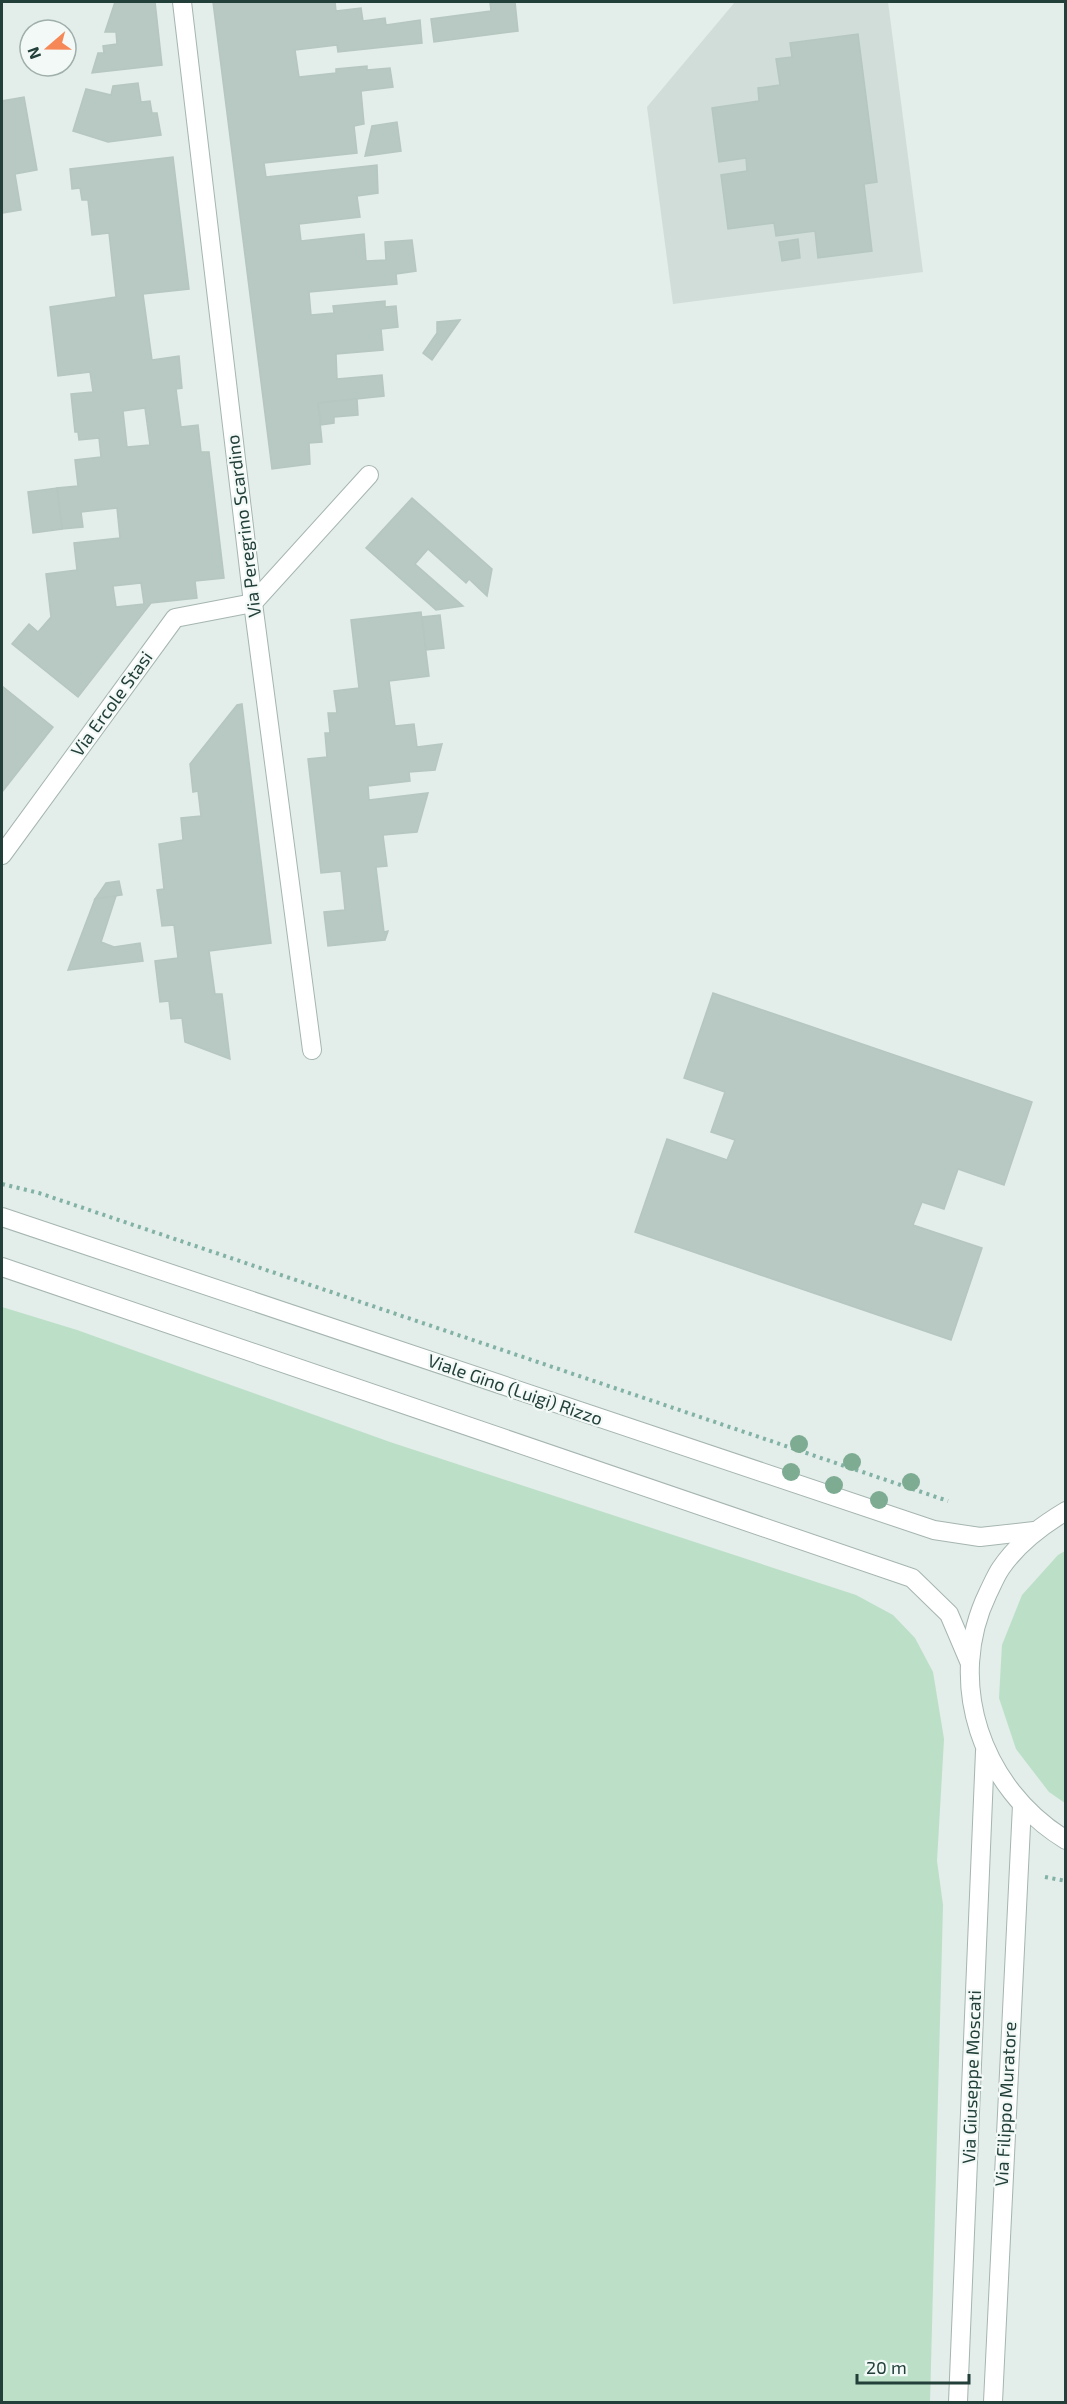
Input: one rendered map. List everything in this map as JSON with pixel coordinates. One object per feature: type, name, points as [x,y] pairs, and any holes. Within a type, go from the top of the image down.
[{"type":"street","name":"Via Peregrino Scardino","points":[[182,2],[253,603],[312,1050]]},
{"type":"street","points":[[253,603],[369,475]]},
{"type":"street","name":"Via Ercole Stasi","points":[[2,855],[175,618],[253,603]]},
{"type":"street","name":"Viale Gino (Luigi) Rizzo","points":[[2,1217],[934,1530],[980,1537],[1034,1531]]},
{"type":"street","points":[[2,1267],[912,1578],[949,1614],[969,1661]]},
{"type":"street","name":"Via Giuseppe Moscati","points":[[1065,1510],[1034,1531],[1000,1568],[979,1613],[969,1661],[972,1707],[985,1751],[1022,1805],[1065,1840]]},
{"type":"street","name":"Via Giuseppe Moscati","points":[[958,2403],[985,1751]]},
{"type":"street","name":"Via Filippo Muratore","points":[[993,2403],[1022,1805]]},
{"type":"path","points":[[2,1184],[61,1201],[958,1504]]},
{"type":"shaded area","points":[[735,2],[888,2],[923,272],[673,304],[647,107]]},
{"type":"green space","points":[[2,1307],[77,1330],[390,1442],[856,1595],[893,1615],[915,1638],[933,1672],[944,1739],[937,1861],[943,1905],[930,2402],[2,2402]]},
{"type":"green space","points":[[1065,1551],[1065,1803],[1049,1792],[1016,1749],[999,1698],[1002,1645],[1022,1595],[1058,1555]]},
{"type":"building","points":[[115,2],[155,2],[162,65],[92,73],[98,53],[104,53],[103,46],[117,44],[116,32],[105,32]]},
{"type":"building","points":[[213,2],[335,2],[336,11],[361,8],[363,21],[385,18],[386,25],[420,20],[422,43],[338,52],[337,45],[295,50],[299,77],[336,73],[336,69],[367,66],[367,70],[390,68],[393,87],[361,91],[364,124],[354,126],[357,153],[264,163],[266,177],[377,165],[378,193],[357,196],[360,217],[299,224],[301,241],[364,234],[366,261],[386,260],[385,242],[412,240],[416,271],[396,274],[397,284],[309,292],[311,315],[334,313],[333,306],[385,301],[385,307],[396,306],[398,327],[381,329],[383,350],[336,354],[337,379],[382,375],[384,396],[318,403],[322,442],[309,443],[310,464],[272,469]]},
{"type":"building","points":[[490,2],[515,2],[518,31],[434,42],[431,19],[491,11]]},
{"type":"building","points":[[858,34],[877,182],[864,184],[872,251],[818,258],[815,231],[776,236],[774,223],[728,229],[721,175],[747,171],[746,158],[719,162],[712,108],[759,101],[758,88],[780,85],[776,59],[792,57],[790,43]]},
{"type":"building","points":[[138,83],[141,102],[150,101],[152,113],[157,113],[161,135],[108,142],[73,131],[86,89],[111,95],[113,86]]},
{"type":"building","points":[[24,97],[37,170],[15,174],[21,210],[2,213],[2,101]]},
{"type":"building","points":[[397,122],[401,151],[365,156],[372,126]]},
{"type":"building","points":[[173,157],[189,289],[143,294],[152,360],[179,356],[182,388],[176,389],[181,427],[198,425],[201,452],[209,452],[224,578],[195,581],[197,598],[151,603],[78,697],[12,644],[29,624],[38,632],[51,617],[46,574],[77,570],[74,543],[120,538],[117,508],[81,512],[83,527],[62,529],[57,488],[78,486],[75,460],[101,457],[99,438],[79,440],[78,432],[75,432],[71,394],[93,392],[90,372],[58,376],[50,307],[116,297],[109,233],[92,235],[88,200],[82,200],[80,188],[72,189],[70,169]],"holes":[[[145,408],[150,445],[127,447],[123,411]],[[141,583],[144,604],[116,607],[113,586]]]},
{"type":"building","points":[[798,239],[800,258],[782,261],[779,242]]},
{"type":"building","points":[[460,320],[432,360],[423,353],[437,333],[437,322]]},
{"type":"building","points":[[357,399],[358,415],[334,417],[334,423],[321,425],[318,403]]},
{"type":"building","points":[[57,488],[62,529],[33,533],[28,492]]},
{"type":"building","points":[[412,498],[492,569],[487,596],[469,579],[466,583],[428,549],[415,564],[463,606],[436,610],[366,548]]},
{"type":"building","points":[[421,612],[429,676],[389,681],[395,726],[414,724],[417,747],[442,744],[435,770],[409,772],[410,781],[368,786],[369,800],[428,793],[417,832],[383,835],[387,866],[376,867],[384,932],[388,931],[385,940],[328,946],[324,912],[345,910],[341,871],[321,873],[308,759],[327,757],[325,733],[330,733],[328,713],[337,713],[334,691],[359,688],[351,620]]},
{"type":"building","points":[[440,615],[444,648],[426,650],[422,617]]},
{"type":"building","points":[[2,686],[53,727],[2,792]]},
{"type":"building","points":[[242,704],[271,943],[209,951],[215,994],[222,994],[230,1059],[185,1042],[182,1018],[171,1019],[169,1001],[160,1002],[155,961],[178,958],[174,925],[162,926],[157,890],[164,889],[159,844],[183,840],[181,818],[201,816],[198,791],[193,792],[190,764],[237,705]]},
{"type":"building","points":[[119,881],[122,895],[95,899],[106,883]]},
{"type":"building","points":[[116,896],[101,942],[114,947],[140,943],[143,961],[68,970],[95,899]]},
{"type":"building","points":[[713,993],[1032,1102],[1004,1185],[958,1169],[944,1209],[922,1202],[913,1225],[982,1248],[951,1340],[635,1232],[667,1139],[727,1160],[735,1140],[711,1132],[725,1092],[684,1078]]}]
